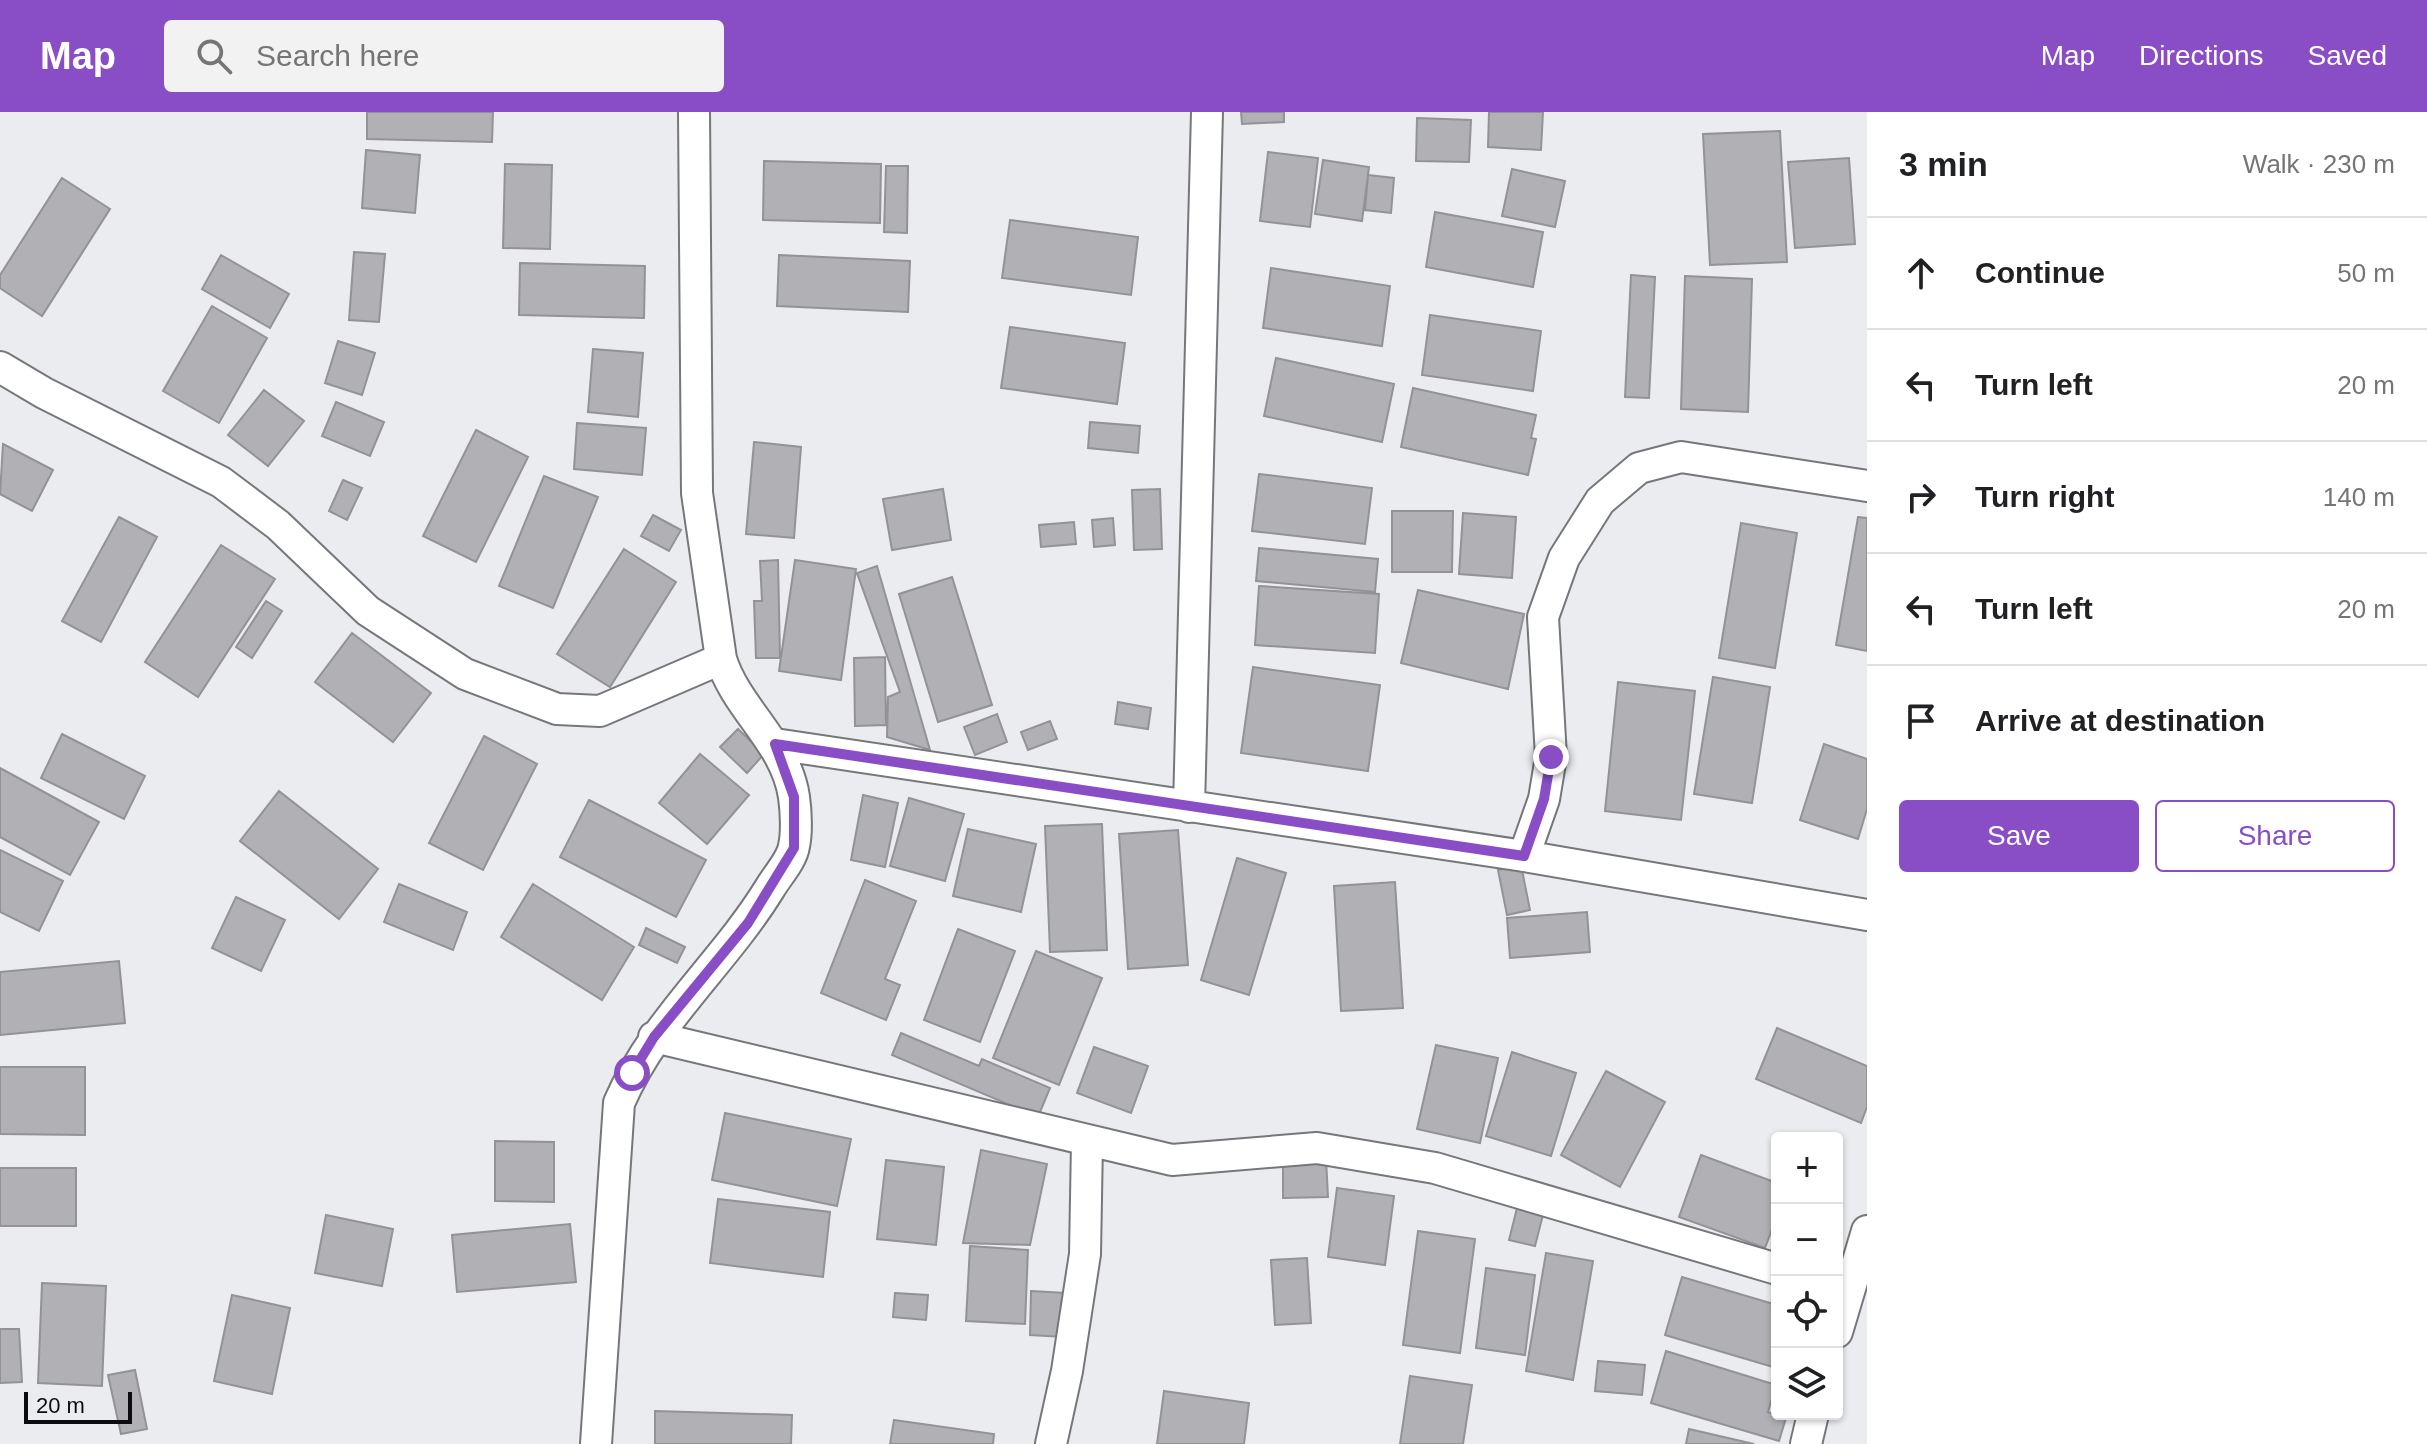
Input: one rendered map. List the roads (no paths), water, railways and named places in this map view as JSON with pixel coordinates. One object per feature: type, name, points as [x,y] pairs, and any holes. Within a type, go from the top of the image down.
[{"type":"street","points":[[596,1444],[619,1103],[632,1073],[654,1037],[748,923],[794,848],[794,797],[775,744],[729,684],[721,659],[697,493],[694,112]]},
{"type":"street","points":[[1189,807],[1207,112]]},
{"type":"street","points":[[0,367],[44,393],[221,482],[278,525],[368,611],[465,674],[557,709],[600,711],[721,659]]},
{"type":"street","points":[[1524,856],[1544,799],[1551,757],[1543,617],[1564,558],[1600,501],[1639,468],[1681,457],[1867,486]]},
{"type":"street","points":[[775,744],[1524,856],[1867,915]]},
{"type":"street","points":[[654,1037],[1172,1160],[1317,1148],[1435,1168],[1771,1267]]},
{"type":"street","points":[[1051,1444],[1067,1371],[1085,1254],[1087,1142]]},
{"type":"street","points":[[1843,1314],[1867,1231]]},
{"type":"street","points":[[1806,1444],[1812,1420]]}]
